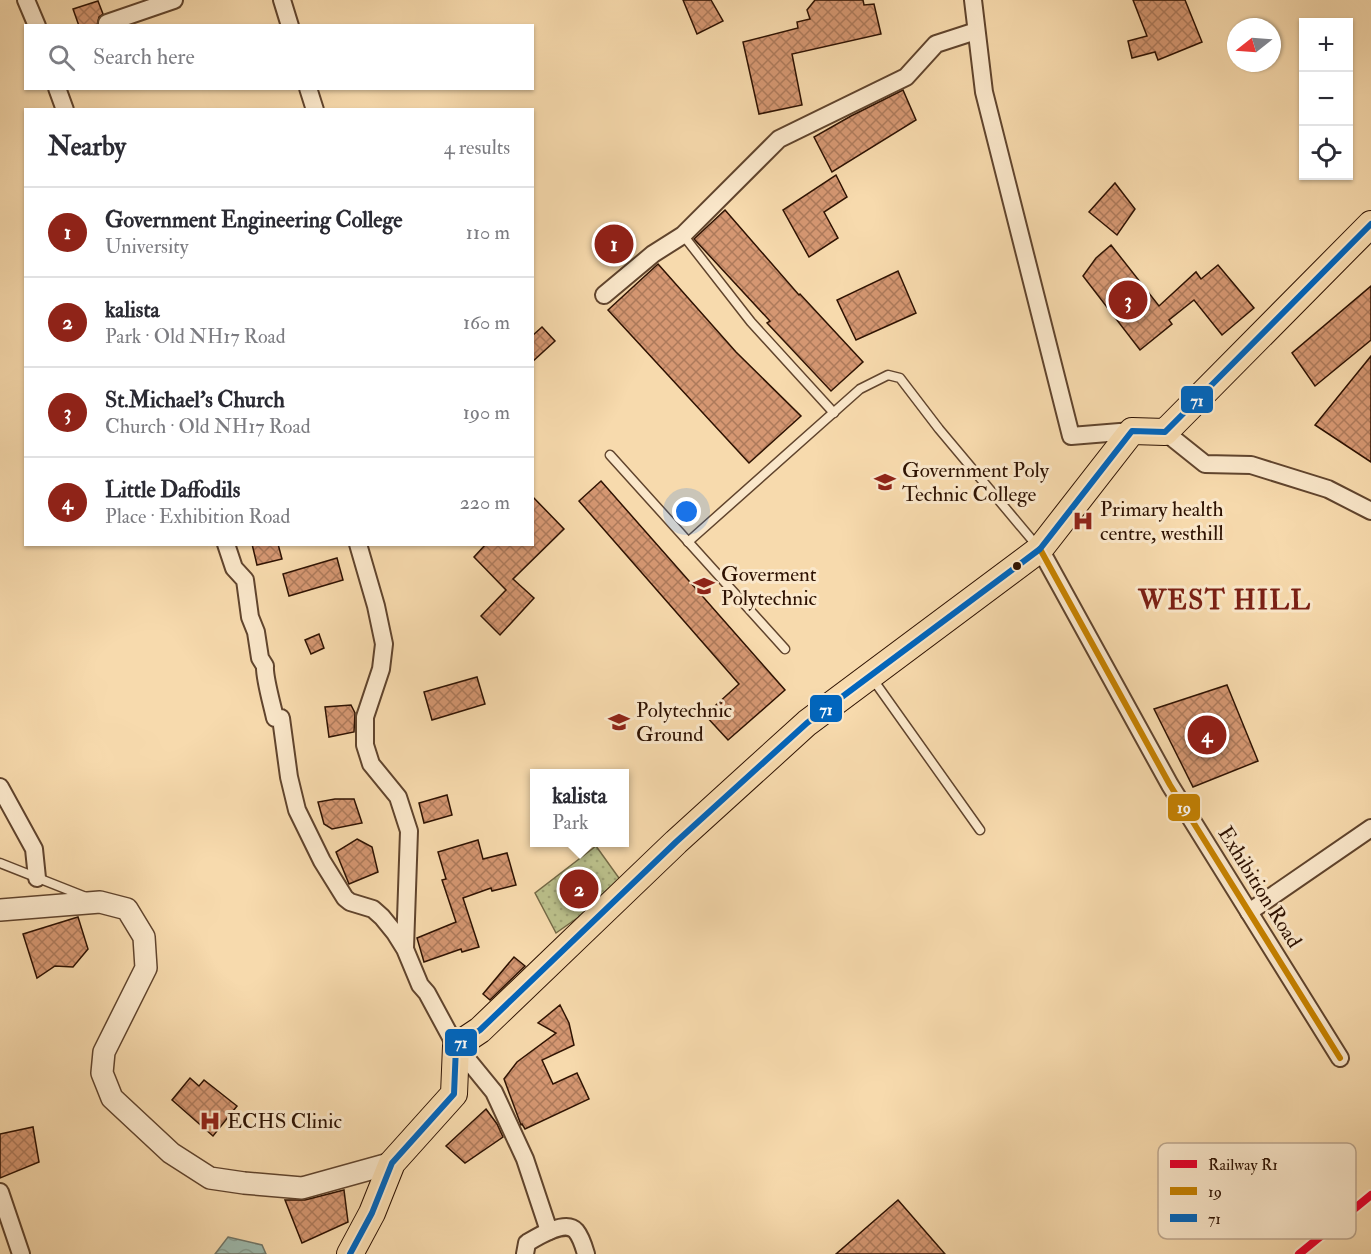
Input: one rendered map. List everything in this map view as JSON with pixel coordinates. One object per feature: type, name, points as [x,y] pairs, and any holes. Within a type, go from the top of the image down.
[{"type":"main road","points":[[350,1254],[372,1213],[392,1163],[454,1094],[456,1046],[480,1030],[676,842],[807,723],[1040,549],[1132,431],[1165,432],[1371,224]]},
{"type":"street","points":[[26,0],[36,24]]},
{"type":"street","points":[[107,23],[174,0]]},
{"type":"street","points":[[282,0],[289,24]]},
{"type":"street","points":[[973,0],[984,92],[1071,436],[1132,431]]},
{"type":"street","points":[[604,295],[653,254],[683,235],[779,139],[906,78],[936,44],[976,31]]},
{"type":"street","points":[[58,90],[64,108]]},
{"type":"street","points":[[309,90],[314,108]]},
{"type":"street","points":[[1165,432],[1205,465],[1251,465],[1328,489],[1371,512]]},
{"type":"street","points":[[227,546],[234,568],[245,580],[250,617],[256,632],[260,658],[266,666],[265,672],[275,718],[282,718],[289,777],[300,816],[322,861],[345,898],[350,902],[373,909],[395,933],[405,949],[420,985],[427,993],[456,1046],[494,1092],[525,1159],[549,1231]]},
{"type":"street","points":[[359,546],[384,644],[381,669],[365,717],[365,745],[371,764],[398,798],[409,831],[405,949]]},
{"type":"street","name":"Exhibition Road","points":[[1040,549],[1170,785],[1340,1058]]},
{"type":"street","points":[[0,787],[34,849],[37,878]]},
{"type":"street","points":[[1249,912],[1371,828]]},
{"type":"street","points":[[0,910],[100,902],[127,909],[144,937],[146,968],[104,1052],[102,1073],[112,1098],[171,1153],[210,1178],[303,1188],[392,1163]]},
{"type":"street","points":[[0,1192],[21,1254]]},
{"type":"street","points":[[525,1254],[527,1243],[535,1237],[564,1227],[574,1229],[586,1254]]},
{"type":"lane","points":[[683,235],[751,322],[834,413]]},
{"type":"lane","points":[[688,542],[860,389],[888,375],[900,378],[1040,549]]},
{"type":"lane","points":[[610,455],[785,649]]},
{"type":"lane","points":[[870,675],[980,830]]},
{"type":"lane","points":[[0,863],[100,902]]},
{"type":"green space","points":[[595,847],[624,885],[556,933],[535,893]]},
{"type":"water","points":[[228,1237],[262,1245],[266,1254],[215,1254]]},
{"type":"building","points":[[683,0],[711,0],[723,21],[697,34]]},
{"type":"building","points":[[815,0],[863,0],[864,5],[874,4],[881,34],[792,54],[802,105],[759,114],[743,42],[798,28],[797,22],[810,19],[807,10]]},
{"type":"building","points":[[1133,0],[1185,0],[1202,42],[1158,60],[1155,52],[1132,58],[1128,41],[1147,36]]},
{"type":"building","points":[[98,1],[103,14],[99,17],[97,24],[78,24],[73,9]]},
{"type":"building","points":[[903,90],[916,120],[832,172],[814,137]]},
{"type":"building","points":[[836,175],[847,197],[824,212],[838,238],[809,257],[783,210]]},
{"type":"building","points":[[1115,183],[1135,209],[1117,235],[1089,212]]},
{"type":"building","points":[[725,210],[799,295],[863,362],[831,391],[767,323],[770,321],[694,239]]},
{"type":"building","points":[[1111,245],[1159,306],[1196,272],[1201,279],[1218,265],[1254,308],[1222,335],[1194,300],[1169,320],[1172,324],[1140,350],[1083,276],[1096,258]]},
{"type":"building","points":[[658,264],[736,352],[801,416],[749,463],[608,310]]},
{"type":"building","points":[[898,271],[916,313],[856,340],[837,300]]},
{"type":"building","points":[[1371,286],[1371,340],[1315,386],[1292,353]]},
{"type":"building","points":[[542,327],[555,341],[534,360],[534,334]]},
{"type":"building","points":[[1371,356],[1371,462],[1315,425]]},
{"type":"building","points":[[601,481],[785,690],[728,740],[705,715],[739,684],[579,501]]},
{"type":"building","points":[[534,498],[564,529],[513,579],[534,598],[500,635],[481,616],[506,590],[474,557],[484,546],[534,546]]},
{"type":"building","points":[[252,546],[279,546],[282,559],[257,565]]},
{"type":"building","points":[[337,558],[343,580],[289,596],[283,574]]},
{"type":"building","points":[[319,634],[324,648],[311,654],[305,640]]},
{"type":"building","points":[[477,677],[485,704],[432,720],[424,692]]},
{"type":"building","points":[[1227,685],[1258,761],[1193,787],[1154,709]]},
{"type":"building","points":[[351,705],[355,713],[354,732],[329,737],[325,707]]},
{"type":"building","points":[[447,795],[452,815],[424,823],[419,803]]},
{"type":"building","points":[[354,799],[362,823],[332,829],[324,824],[318,802]]},
{"type":"building","points":[[357,839],[372,847],[378,872],[349,884],[336,852]]},
{"type":"building","points":[[478,840],[483,859],[507,853],[516,885],[492,891],[491,888],[463,898],[479,947],[462,952],[461,949],[424,962],[417,938],[456,922],[442,880],[446,879],[438,852]]},
{"type":"building","points":[[78,917],[88,949],[73,967],[55,966],[37,978],[23,934]]},
{"type":"building","points":[[514,957],[525,966],[490,1000],[483,994]]},
{"type":"building","points":[[560,1005],[569,1023],[574,1045],[542,1060],[553,1084],[577,1073],[589,1099],[525,1129],[521,1125],[504,1079],[517,1062],[556,1033],[538,1023]]},
{"type":"building","name":"ECHS Clinic","points":[[190,1078],[199,1086],[204,1080],[237,1106],[213,1136],[172,1100]]},
{"type":"building","points":[[486,1109],[503,1137],[465,1163],[446,1146]]},
{"type":"building","points":[[33,1127],[39,1162],[0,1178],[0,1134]]},
{"type":"building","points":[[344,1190],[348,1222],[302,1243],[285,1200],[305,1200]]},
{"type":"building","points":[[898,1200],[945,1254],[836,1254]]},
{"type":"rail line","name":"R1","points":[[1356,1207],[1371,1195]]},
{"type":"rail line","name":"R1","points":[[1299,1254],[1317,1239]]},
{"type":"transit line","name":"71","points":[[350,1254],[372,1213],[392,1163],[454,1094],[456,1046],[480,1030],[676,842],[807,723],[1040,549],[1132,431],[1165,432],[1371,224]]},
{"type":"transit line","name":"19","points":[[1040,549],[1170,785],[1340,1058]]},
{"type":"place","name":"Government Engineering College","points":[[614,244]]},
{"type":"place","name":"St.Michael's Church","points":[[1128,300]]},
{"type":"place","name":"Government Poly Technic College","points":[[885,482]]},
{"type":"place","name":"Primary health centre, westhill","points":[[1083,521]]},
{"type":"place","name":"Goverment Polytechnic","points":[[704,586]]},
{"type":"place","name":"Polytechnic Ground","points":[[619,722]]},
{"type":"place","name":"Little Daffodils","points":[[1207,735]]},
{"type":"place","name":"kalista","points":[[579,889]]},
{"type":"place","name":"ECHS Clinic","points":[[210,1121]]},
{"type":"district","name":"WEST HILL","points":[[1225,600]]}]
